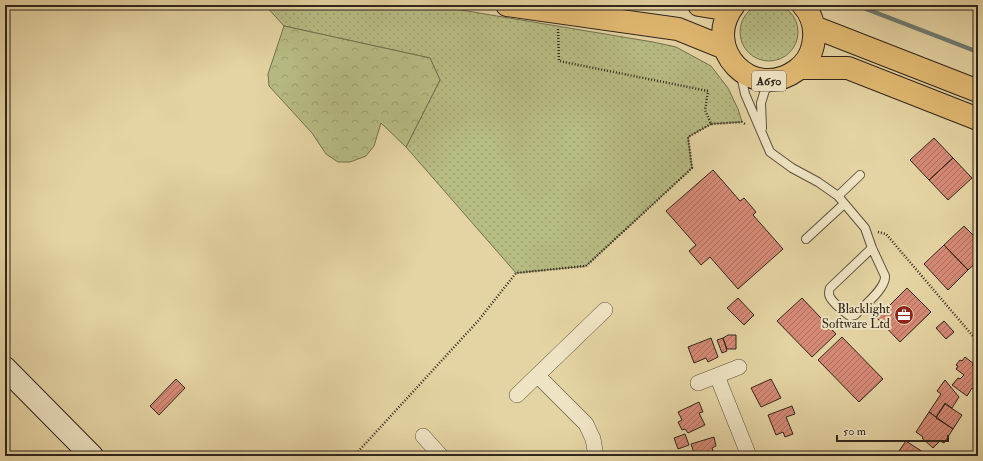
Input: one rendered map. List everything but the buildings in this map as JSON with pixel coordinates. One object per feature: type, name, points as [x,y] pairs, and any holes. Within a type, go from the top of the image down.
[{"type":"highway","points":[[508,5],[678,29],[725,48]]},
{"type":"highway","name":"A650","points":[[699,5],[732,8],[726,18],[723,28],[725,48],[731,61],[740,71],[749,76],[769,81],[791,75],[801,68],[808,58],[813,47],[815,37],[810,14],[804,5]]},
{"type":"highway","points":[[814,27],[978,91]]},
{"type":"highway","name":"A650","points":[[801,68],[848,68],[978,119]]},
{"type":"street","points":[[517,395],[605,310]]},
{"type":"street","points":[[698,384],[739,367]]},
{"type":"street","points":[[5,368],[92,456]]},
{"type":"street","points":[[538,376],[586,424],[593,440],[596,456]]},
{"type":"street","points":[[717,376],[749,456]]},
{"type":"street","points":[[423,436],[441,456]]},
{"type":"lane","points":[[740,71],[745,94],[770,152],[792,168],[818,182],[838,196],[865,228],[886,281],[855,315],[850,316],[830,297],[830,288],[872,248]]},
{"type":"lane","points":[[762,131],[761,103],[765,90],[780,79]]},
{"type":"lane","points":[[838,196],[860,175]]},
{"type":"lane","points":[[806,239],[844,204]]},
{"type":"path","points":[[557,12],[559,61],[708,91],[705,110],[711,124]]},
{"type":"path","points":[[354,456],[478,321],[516,272],[586,266],[692,168],[688,137],[711,124],[742,122],[762,131]]},
{"type":"path","points":[[865,228],[886,234],[978,342]]},
{"type":"green space","points":[[769,3],[780,5],[793,16],[796,21],[798,32],[796,43],[785,56],[780,59],[769,61],[758,59],[745,48],[742,43],[740,32],[742,21],[753,8],[758,5]]},
{"type":"green space","points":[[265,5],[431,5],[676,47],[711,66],[728,88],[738,109],[742,122],[711,124],[688,137],[692,168],[586,266],[516,273],[406,147],[440,80],[430,58],[284,26]]},
{"type":"green space","points":[[284,26],[430,58],[440,80],[406,147],[381,123],[374,146],[366,156],[350,162],[338,162],[326,154],[312,133],[269,86],[268,74]]},
{"type":"waterway","points":[[856,5],[978,52]]},
{"type":"place","name":"Blacklight Software Ltd","points":[[904,315]]}]
